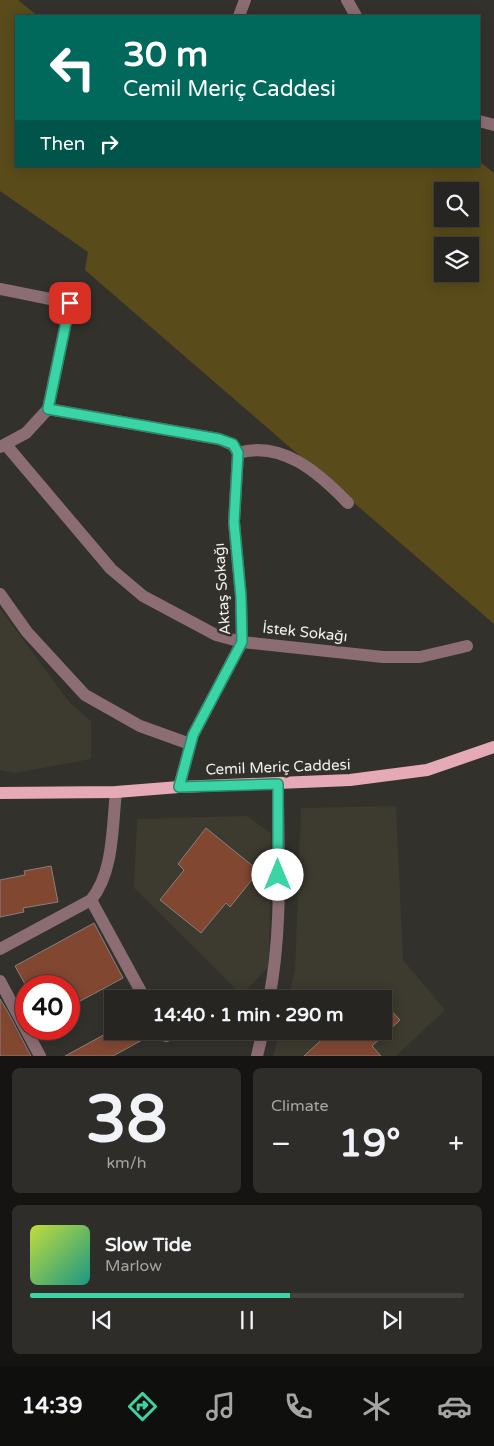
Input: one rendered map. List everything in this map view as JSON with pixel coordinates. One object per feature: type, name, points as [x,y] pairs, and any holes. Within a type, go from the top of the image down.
[{"type":"main road","name":"Cemil Meriç Caddesi","points":[[0,793],[116,792],[179,787],[350,780],[407,774],[450,763],[494,747]]},
{"type":"street","points":[[240,15],[245,0]]},
{"type":"street","points":[[347,0],[355,15]]},
{"type":"street","points":[[480,121],[494,125]]},
{"type":"street","points":[[0,289],[70,303],[48,409],[31,430],[3,446]]},
{"type":"street","points":[[48,409],[219,439],[233,444],[238,453],[260,449],[279,452],[322,479],[348,503]]},
{"type":"street","name":"İstek Sokağı","points":[[3,446],[111,568],[142,596],[216,635],[242,642],[399,657],[420,657],[467,646]]},
{"type":"street","name":"Aktaş Sokağı","points":[[179,787],[190,744],[198,723],[242,642],[241,597],[234,522],[238,453]]},
{"type":"street","points":[[0,594],[27,632],[86,695],[140,726],[190,744]]},
{"type":"street","points":[[271,990],[275,969],[278,784]]},
{"type":"street","points":[[0,949],[91,900],[106,875],[116,792]]},
{"type":"street","points":[[91,900],[140,990]]},
{"type":"street","points":[[0,981],[40,1056]]},
{"type":"street","points":[[257,1056],[261,1040]]},
{"type":"shaded area","points":[[0,0],[18,0],[37,15],[15,15],[15,167],[480,167],[480,162],[494,173],[494,624],[85,270],[88,252],[0,191]]},
{"type":"shaded area","points":[[0,608],[69,702],[91,721],[91,759],[15,773],[0,770]]},
{"type":"shaded area","points":[[396,806],[403,960],[445,1010],[396,1056],[273,1056],[277,1040],[392,1040],[392,990],[290,990],[295,971],[301,808]]},
{"type":"shaded area","points":[[247,816],[271,833],[269,966],[247,990],[237,990],[134,888],[137,819]]},
{"type":"building","points":[[206,828],[259,871],[230,907],[226,903],[201,933],[160,900],[184,870],[178,864]]},
{"type":"building","points":[[51,866],[58,902],[23,908],[24,912],[0,917],[0,880],[25,875],[24,871]]},
{"type":"building","points":[[94,923],[123,978],[80,1001],[80,975],[20,975],[15,966]]},
{"type":"building","points":[[0,999],[15,1025],[15,1040],[23,1040],[31,1056],[0,1056]]},
{"type":"building","points":[[392,1012],[400,1020],[392,1027]]},
{"type":"building","points":[[104,1035],[104,1040],[142,1040],[113,1056],[65,1056]]},
{"type":"building","points":[[321,1040],[378,1040],[372,1046],[381,1056],[304,1056]]},
{"type":"route","points":[[70,303],[48,409],[219,439],[233,444],[238,453],[234,522],[241,597],[242,642],[193,735],[179,787],[278,784],[278,875]]}]
